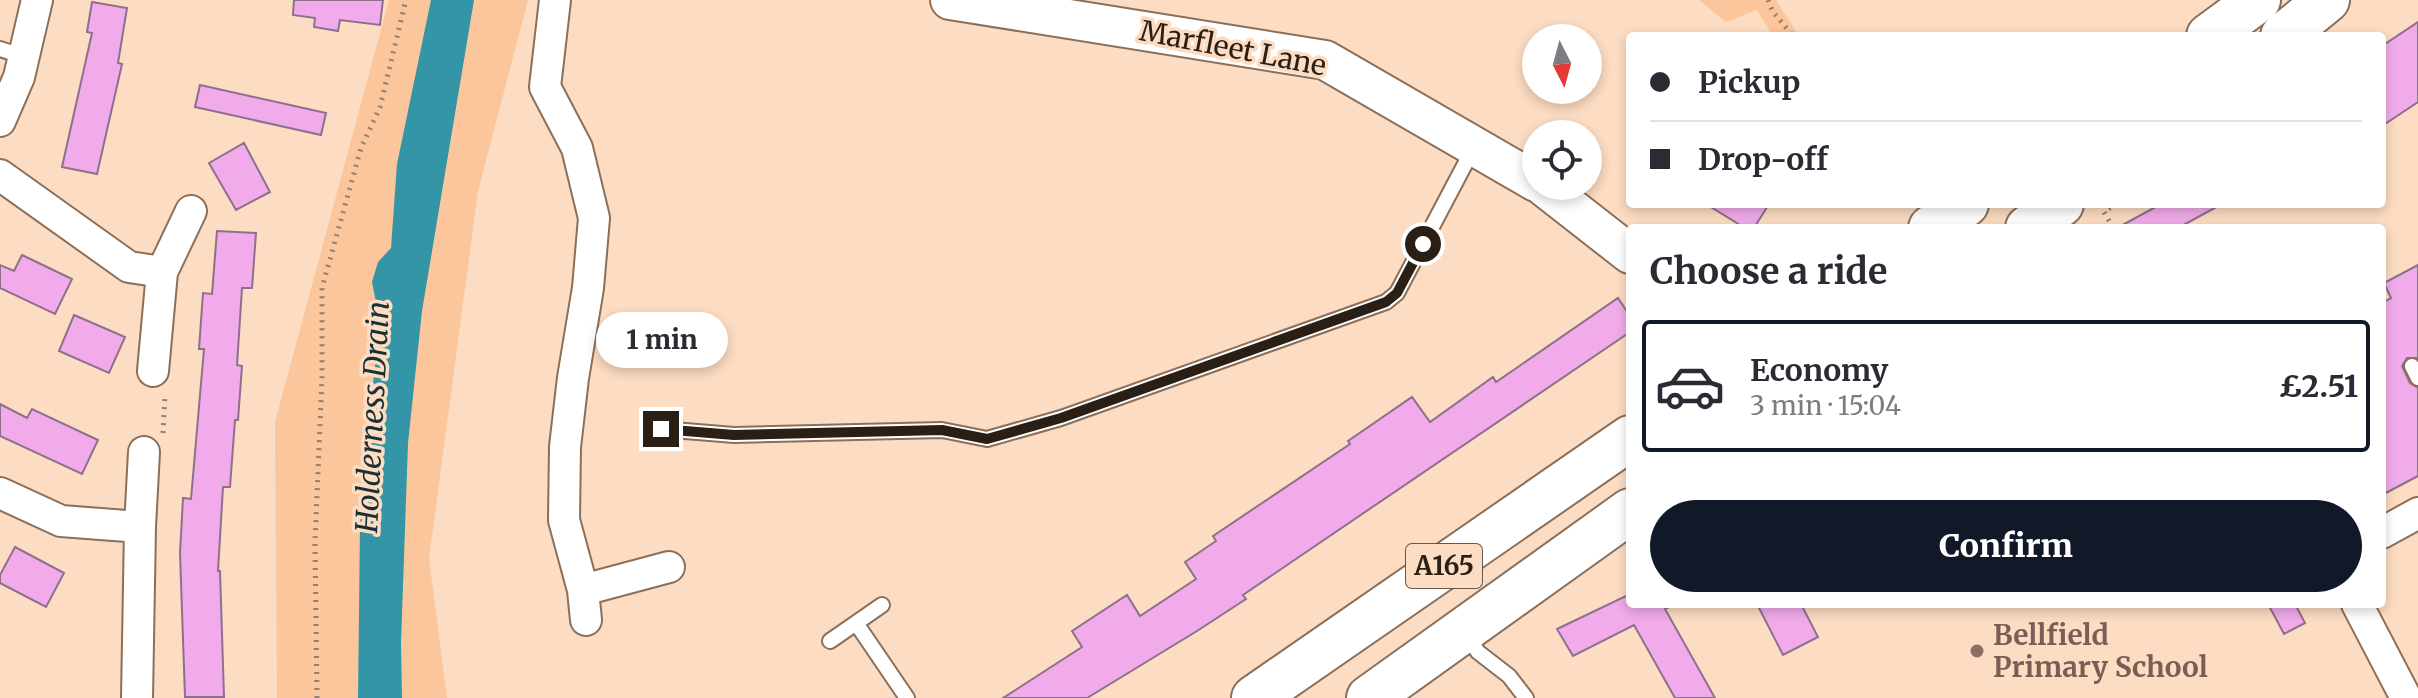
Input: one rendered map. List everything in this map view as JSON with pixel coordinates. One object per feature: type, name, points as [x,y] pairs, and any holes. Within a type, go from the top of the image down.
[{"type":"highway","points":[[2288,32],[2327,0]]},
{"type":"highway","points":[[1937,224],[1960,208]]},
{"type":"highway","points":[[2034,224],[2056,208]]},
{"type":"highway","name":"A165","points":[[1258,697],[1626,441]]},
{"type":"highway","name":"A165","points":[[1369,698],[1626,514]]},
{"type":"street","points":[[0,121],[19,77],[12,53],[37,0]]},
{"type":"street","points":[[555,0],[545,87],[577,148],[594,218],[588,288],[565,447],[564,520],[583,590],[586,620]]},
{"type":"street","name":"Marfleet Lane","points":[[950,0],[1325,60],[1522,174]]},
{"type":"street","points":[[0,175],[129,267],[162,272]]},
{"type":"street","points":[[1561,200],[1626,251]]},
{"type":"street","points":[[153,371],[162,272],[191,211]]},
{"type":"street","points":[[137,698],[144,452]]},
{"type":"street","points":[[0,493],[61,521],[140,527]]},
{"type":"street","points":[[2386,531],[2418,513]]},
{"type":"street","points":[[583,590],[669,567]]},
{"type":"street","points":[[2359,608],[2406,698]]},
{"type":"lane","points":[[661,429],[734,435],[942,430],[987,439],[1061,418],[1386,302],[1397,293],[1475,145]]},
{"type":"lane","points":[[830,641],[882,605]]},
{"type":"lane","points":[[856,623],[907,698]]},
{"type":"lane","points":[[1464,631],[1478,652],[1509,676],[1526,698]]},
{"type":"path","points":[[317,698],[315,543],[322,378],[322,288],[361,148],[380,107],[406,0]]},
{"type":"path","points":[[1768,0],[1773,12],[1790,32]]},
{"type":"path","points":[[2110,208],[2104,212],[2111,224]]},
{"type":"path","points":[[144,452],[162,452],[165,375],[153,371]]},
{"type":"shaded area","points":[[389,0],[528,0],[478,191],[429,559],[447,698],[277,698],[275,422]]},
{"type":"shaded area","points":[[1699,0],[1776,0],[1796,32],[1771,32],[1757,10],[1726,22]]},
{"type":"water","name":"Holderness Drain","points":[[431,0],[474,0],[422,311],[408,443],[402,698],[358,698],[360,526],[380,323],[372,282],[378,262],[391,248],[397,164]]},
{"type":"building","points":[[294,0],[383,0],[380,25],[340,20],[338,31],[314,27],[315,18],[293,15]]},
{"type":"building","points":[[92,2],[127,8],[118,63],[122,64],[97,174],[62,167],[92,33],[87,32]]},
{"type":"building","points":[[2418,22],[2418,102],[2386,123],[2386,43]]},
{"type":"building","points":[[200,85],[326,113],[321,135],[195,107]]},
{"type":"building","points":[[244,143],[270,192],[236,210],[209,163]]},
{"type":"building","points":[[1712,208],[1766,208],[1756,224],[1738,224]]},
{"type":"building","points":[[2154,208],[2215,208],[2185,224],[2124,224]]},
{"type":"building","points":[[217,231],[256,233],[252,288],[242,288],[237,365],[242,366],[230,487],[223,487],[218,571],[224,697],[185,697],[180,553],[183,498],[191,499],[204,349],[199,349],[203,293],[212,294]]},
{"type":"building","points":[[22,255],[72,279],[55,314],[0,288],[0,265],[14,271]]},
{"type":"building","points":[[2418,265],[2418,358],[2407,358],[2402,366],[2410,383],[2418,388],[2418,476],[2386,493],[2386,301],[2391,298],[2386,282]]},
{"type":"building","points":[[1618,298],[1626,310],[1626,335],[1243,595],[1246,599],[1197,631],[1087,698],[1003,698],[1082,647],[1072,631],[1127,595],[1140,616],[1196,579],[1185,562],[1216,541],[1213,536],[1350,444],[1348,441],[1412,397],[1430,422],[1493,377],[1496,382]]},
{"type":"building","points":[[74,315],[125,337],[109,373],[59,351]]},
{"type":"building","points":[[0,404],[27,418],[32,409],[98,440],[82,474],[0,436]]},
{"type":"building","points":[[15,547],[64,573],[46,607],[0,583],[0,575]]},
{"type":"building","points":[[1626,596],[1626,608],[1667,608],[1715,698],[1675,698],[1634,625],[1573,656],[1557,629]]},
{"type":"building","points":[[1759,608],[1803,608],[1818,637],[1783,655]]},
{"type":"building","points":[[2270,608],[2297,608],[2305,623],[2284,634]]},
{"type":"place","name":"Bellfield Primary School","points":[[1977,651]]},
{"type":"route","points":[[661,429],[734,435],[942,430],[987,439],[1061,418],[1386,302],[1397,293],[1423,244]]}]
